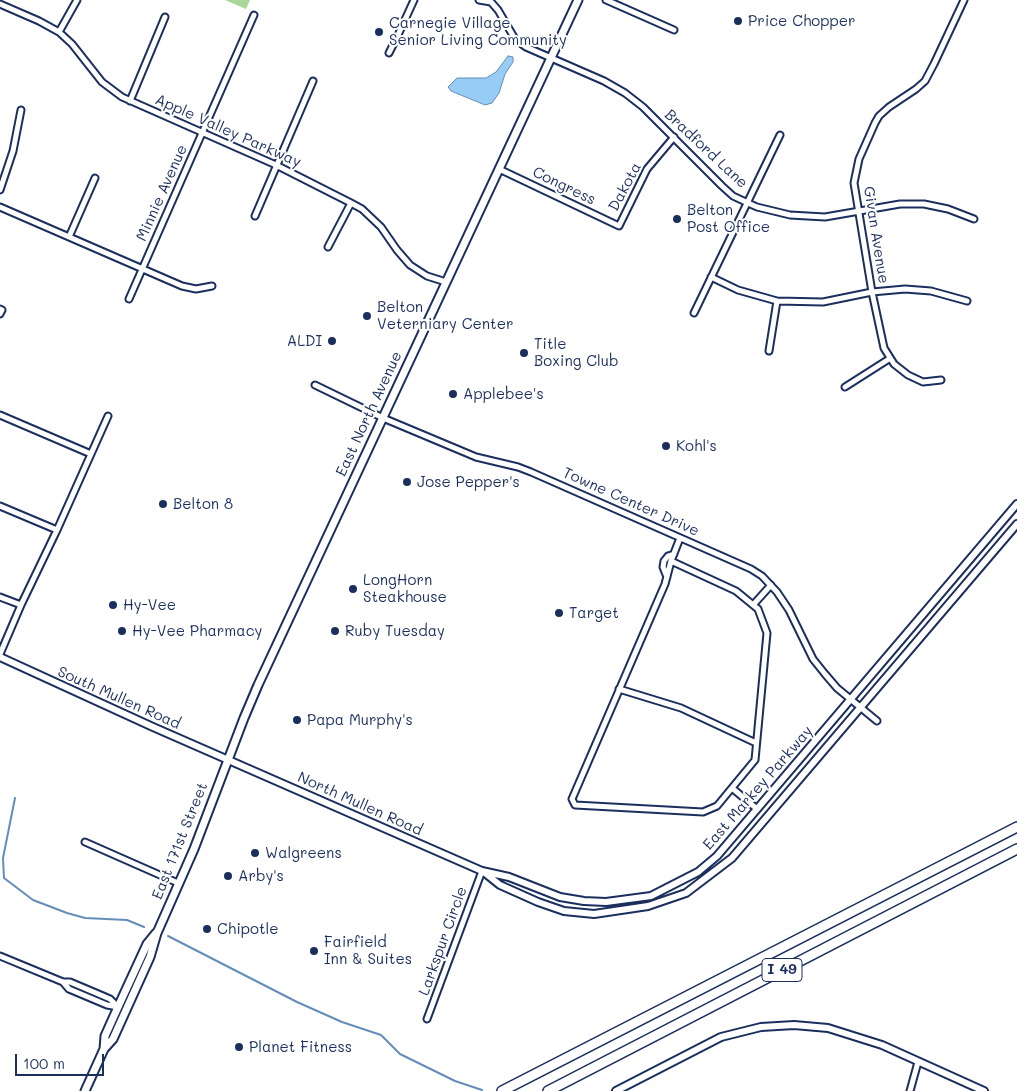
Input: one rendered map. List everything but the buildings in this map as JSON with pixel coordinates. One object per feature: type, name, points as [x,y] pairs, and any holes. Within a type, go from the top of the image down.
[{"type":"highway","name":"I 49","points":[[502,1091],[1017,827]]},
{"type":"highway","name":"I 49","points":[[548,1091],[1017,849]]},
{"type":"main road","name":"East North Avenue","points":[[228,760],[258,685],[578,0]]},
{"type":"main road","name":"East 171st Street","points":[[104,1049],[113,1040],[153,948],[156,933],[194,849],[228,760]]},
{"type":"main road","name":"East 171st Street","points":[[85,1091],[104,1049],[105,1036],[118,1006],[147,944],[156,933]]},
{"type":"main road","points":[[126,1010],[124,1004],[139,968],[142,955]]},
{"type":"street","points":[[59,32],[77,0]]},
{"type":"street","points":[[389,53],[414,0]]},
{"type":"street","name":"Bradford Lane","points":[[479,0],[491,2],[498,10],[515,39],[526,47],[604,81],[643,107],[722,186],[733,196],[748,203],[779,213],[801,217],[832,216],[900,204],[924,204],[948,209],[974,219]]},
{"type":"street","points":[[606,0],[674,30]]},
{"type":"street","name":"Givan Avenue","points":[[940,380],[923,382],[900,370],[889,358],[881,337],[872,292],[854,183],[860,159],[879,116],[925,81],[964,0]]},
{"type":"street","name":"Apple Valley Parkway","points":[[0,4],[59,32],[72,44],[102,82],[117,95],[276,165],[362,209],[380,227],[410,264],[427,276],[446,282]]},
{"type":"street","name":"Minnie Avenue","points":[[130,299],[254,15]]},
{"type":"street","points":[[130,101],[164,17]]},
{"type":"street","points":[[254,216],[313,81]]},
{"type":"street","points":[[0,190],[15,146],[21,110]]},
{"type":"street","points":[[694,313],[780,135]]},
{"type":"street","name":"Dakota","points":[[619,226],[647,169],[674,137]]},
{"type":"street","name":"Congress","points":[[499,169],[619,226]]},
{"type":"street","points":[[69,237],[95,178]]},
{"type":"street","points":[[328,247],[351,203]]},
{"type":"street","points":[[0,207],[186,288],[200,289],[212,286]]},
{"type":"street","points":[[711,277],[738,290],[777,300],[822,302],[872,292],[918,289],[967,301]]},
{"type":"street","points":[[769,350],[777,300]]},
{"type":"street","points":[[845,388],[889,358]]},
{"type":"street","name":"Towne Center Drive","points":[[315,385],[383,418],[476,457],[531,472],[751,569],[771,585],[789,610],[813,659],[837,688],[877,721]]},
{"type":"street","points":[[0,416],[91,454]]},
{"type":"street","points":[[0,655],[20,605],[57,530],[108,416]]},
{"type":"street","name":"East Markey Parkway","points":[[482,871],[509,877],[560,896],[584,901],[606,902],[651,896],[698,872],[717,856],[1017,504]]},
{"type":"street","points":[[0,506],[57,530]]},
{"type":"street","name":"East Markey Parkway","points":[[482,871],[500,885],[564,911],[594,914],[648,906],[686,893],[732,858],[1017,524]]},
{"type":"street","points":[[672,561],[736,591],[758,609],[767,633],[754,760],[717,806],[703,812],[575,805],[572,799],[667,577],[674,554],[680,538]]},
{"type":"street","points":[[667,577],[663,567],[664,561],[668,556],[674,554]]},
{"type":"street","points":[[753,605],[771,585]]},
{"type":"street","points":[[0,596],[20,605]]},
{"type":"street","name":"South Mullen Road","points":[[0,655],[228,760]]},
{"type":"street","points":[[619,689],[681,708],[756,743]]},
{"type":"street","name":"North Mullen Road","points":[[228,760],[482,871]]},
{"type":"street","points":[[732,788],[757,809]]},
{"type":"street","points":[[85,842],[178,883]]},
{"type":"street","name":"Larkspur Circle","points":[[427,1019],[482,871]]},
{"type":"street","points":[[0,956],[63,982],[69,989],[107,1006],[118,1006]]},
{"type":"street","points":[[616,1091],[721,1037],[761,1027],[794,1025],[837,1031],[882,1045],[984,1091]]},
{"type":"street","points":[[910,1091],[918,1062]]},
{"type":"green space","points":[[225,0],[250,0],[246,9]]},
{"type":"water","points":[[508,56],[513,57],[513,62],[505,74],[499,93],[492,103],[485,105],[451,91],[448,87],[457,78],[486,78],[496,72]]},
{"type":"waterway","points":[[15,798],[3,858],[4,878],[33,900],[67,913],[85,918],[127,920],[144,927]]},
{"type":"waterway","points":[[168,936],[297,1002],[342,1022],[381,1035],[400,1054],[455,1081],[482,1090]]},
{"type":"place","name":"Price Chopper","points":[[738,21]]},
{"type":"place","name":"Carnegie Village Senior Living Community","points":[[379,32]]},
{"type":"place","name":"Belton Post Office","points":[[677,219]]},
{"type":"place","name":"Belton Veterniary Center","points":[[367,316]]},
{"type":"place","name":"ALDI","points":[[332,341]]},
{"type":"place","name":"Title Boxing Club","points":[[524,353]]},
{"type":"place","name":"Applebee's","points":[[453,394]]},
{"type":"place","name":"Kohl's","points":[[666,446]]},
{"type":"place","name":"Jose Pepper's","points":[[407,482]]},
{"type":"place","name":"Belton 8","points":[[163,504]]},
{"type":"place","name":"LongHorn Steakhouse","points":[[353,589]]},
{"type":"place","name":"Hy-Vee","points":[[113,605]]},
{"type":"place","name":"Target","points":[[559,613]]},
{"type":"place","name":"Hy-Vee Pharmacy","points":[[122,631]]},
{"type":"place","name":"Ruby Tuesday","points":[[335,631]]},
{"type":"place","name":"Papa Murphy's","points":[[297,720]]},
{"type":"place","name":"Walgreens","points":[[255,853]]},
{"type":"place","name":"Arby's","points":[[228,876]]},
{"type":"place","name":"Chipotle","points":[[207,929]]},
{"type":"place","name":"Fairfield Inn & Suites","points":[[314,951]]},
{"type":"place","name":"Planet Fitness","points":[[239,1047]]}]
